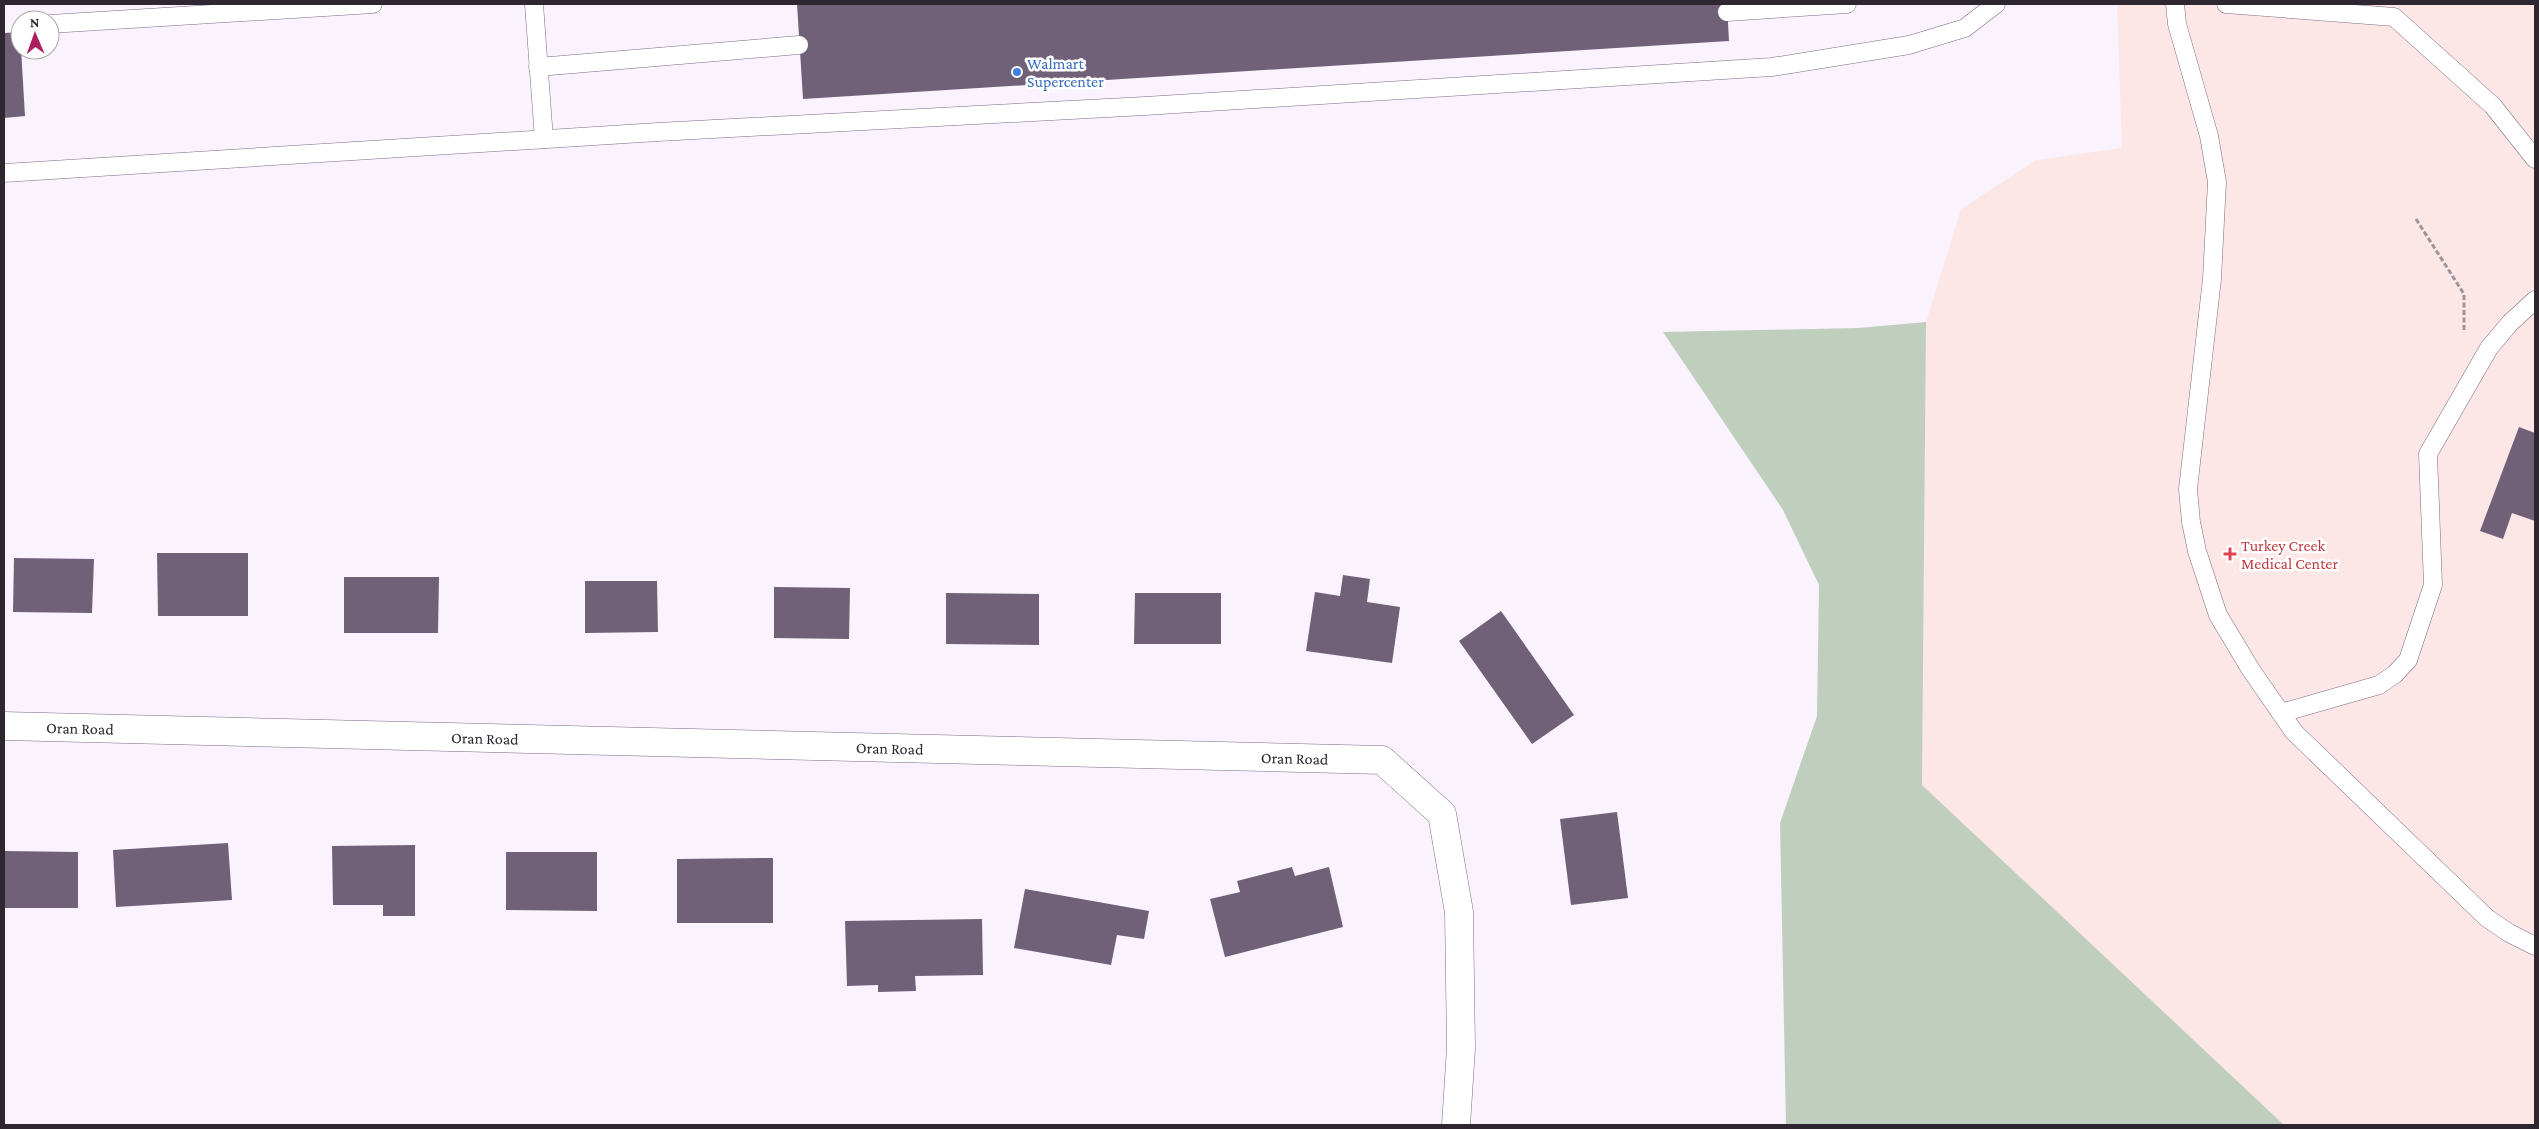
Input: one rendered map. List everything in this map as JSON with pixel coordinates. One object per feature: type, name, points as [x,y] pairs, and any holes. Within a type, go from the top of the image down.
[{"type":"street","name":"Oran Road","points":[[4,726],[1382,760],[1442,814],[1459,912],[1461,1048],[1456,1125]]},
{"type":"lane","points":[[60,23],[373,4]]},
{"type":"lane","points":[[534,4],[544,139]]},
{"type":"lane","points":[[1727,12],[1847,4]]},
{"type":"lane","points":[[4,173],[544,139],[1145,106],[1772,67],[1908,45],[1965,28],[1996,4]]},
{"type":"lane","points":[[2175,4],[2179,32],[2209,136],[2217,182],[2212,279],[2188,489],[2190,522],[2197,551],[2218,615],[2251,670],[2294,732],[2487,918],[2509,933],[2535,946]]},
{"type":"lane","points":[[2226,4],[2394,17],[2493,106],[2535,159]]},
{"type":"lane","points":[[538,67],[800,45]]},
{"type":"lane","points":[[2281,713],[2379,685],[2395,674],[2408,660],[2434,584],[2428,454],[2489,348],[2533,305]]},
{"type":"path","points":[[2416,219],[2464,294],[2464,330]]},
{"type":"shaded area","name":"Turkey Creek Medical Center","points":[[2117,4],[2535,4],[2535,1125],[2284,1125],[1922,785],[1926,322],[1961,209],[2036,160],[2122,148]]},
{"type":"green space","points":[[1926,322],[1922,785],[2284,1125],[1786,1125],[1780,823],[1817,716],[1819,585],[1783,510],[1663,332],[1858,328]]},
{"type":"building","name":"Walmart Supercenter","points":[[797,4],[1727,4],[1729,41],[803,99]]},
{"type":"building","points":[[4,33],[10,33],[10,60],[22,60],[25,116],[4,118]]},
{"type":"building","points":[[2519,427],[2535,433],[2535,521],[2512,513],[2503,539],[2480,531]]},
{"type":"building","points":[[157,553],[248,553],[248,616],[158,616]]},
{"type":"building","points":[[14,558],[94,559],[92,613],[13,612]]},
{"type":"building","points":[[1343,575],[1370,579],[1367,602],[1400,607],[1392,663],[1306,651],[1315,592],[1340,596]]},
{"type":"building","points":[[344,577],[439,577],[438,633],[344,633]]},
{"type":"building","points":[[585,581],[657,581],[658,632],[585,633]]},
{"type":"building","points":[[774,587],[850,588],[849,639],[774,638]]},
{"type":"building","points":[[946,593],[1039,594],[1039,645],[946,644]]},
{"type":"building","points":[[1135,593],[1221,593],[1221,644],[1134,644]]},
{"type":"building","points":[[1501,611],[1574,715],[1532,744],[1459,641]]},
{"type":"building","points":[[1617,812],[1628,898],[1571,905],[1560,819]]},
{"type":"building","points":[[228,843],[232,900],[116,907],[113,850]]},
{"type":"building","points":[[415,845],[415,916],[383,916],[383,905],[333,905],[332,846]]},
{"type":"building","points":[[4,851],[78,852],[78,908],[4,908]]},
{"type":"building","points":[[506,852],[597,852],[597,911],[506,910]]},
{"type":"building","points":[[773,858],[773,923],[677,923],[677,859]]},
{"type":"building","points":[[1292,867],[1295,876],[1329,867],[1343,927],[1225,957],[1210,899],[1240,892],[1237,881]]},
{"type":"building","points":[[1025,889],[1149,911],[1144,939],[1117,935],[1111,965],[1014,948]]},
{"type":"building","points":[[982,919],[983,975],[915,976],[916,991],[878,992],[878,985],[847,986],[845,921]]},
{"type":"place","name":"Walmart Supercenter","points":[[1017,72]]},
{"type":"place","name":"Turkey Creek Medical Center","points":[[2230,554]]}]
